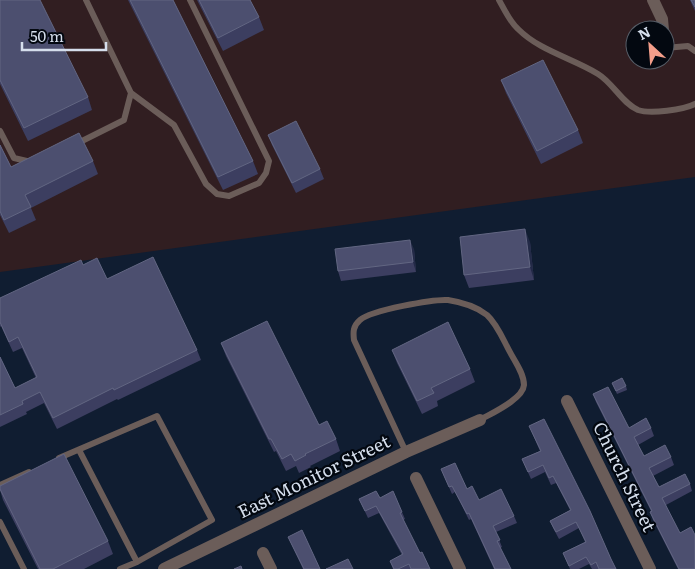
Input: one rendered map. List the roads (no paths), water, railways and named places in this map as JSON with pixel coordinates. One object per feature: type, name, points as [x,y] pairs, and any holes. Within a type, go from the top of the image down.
[{"type":"street","points":[[653,0],[662,20]]},
{"type":"street","name":"Church Street","points":[[566,401],[650,569]]},
{"type":"street","name":"East Monitor Street","points":[[164,569],[406,452],[480,420]]},
{"type":"street","points":[[416,478],[460,569]]},
{"type":"street","points":[[263,553],[271,569]]},
{"type":"lane","points":[[86,0],[131,93],[174,125],[206,184],[217,194],[229,196],[258,183],[266,173],[269,161],[190,0]]},
{"type":"lane","points":[[499,0],[516,28],[528,38],[599,74],[627,102],[639,110],[675,110],[695,104]]},
{"type":"lane","points":[[675,47],[688,46],[695,51]]},
{"type":"lane","points":[[72,146],[124,120],[131,93]]},
{"type":"lane","points":[[0,131],[14,158],[38,164]]},
{"type":"lane","points":[[406,452],[354,340],[353,332],[356,325],[361,319],[371,314],[435,300],[446,300],[478,310],[487,316],[494,323],[518,367],[524,386],[522,392],[516,398],[480,420]]},
{"type":"lane","points":[[53,461],[157,416],[212,520],[137,562],[122,568]]},
{"type":"lane","points":[[79,450],[137,562]]},
{"type":"lane","points":[[0,485],[35,469]]},
{"type":"lane","points":[[0,522],[24,569]]}]
